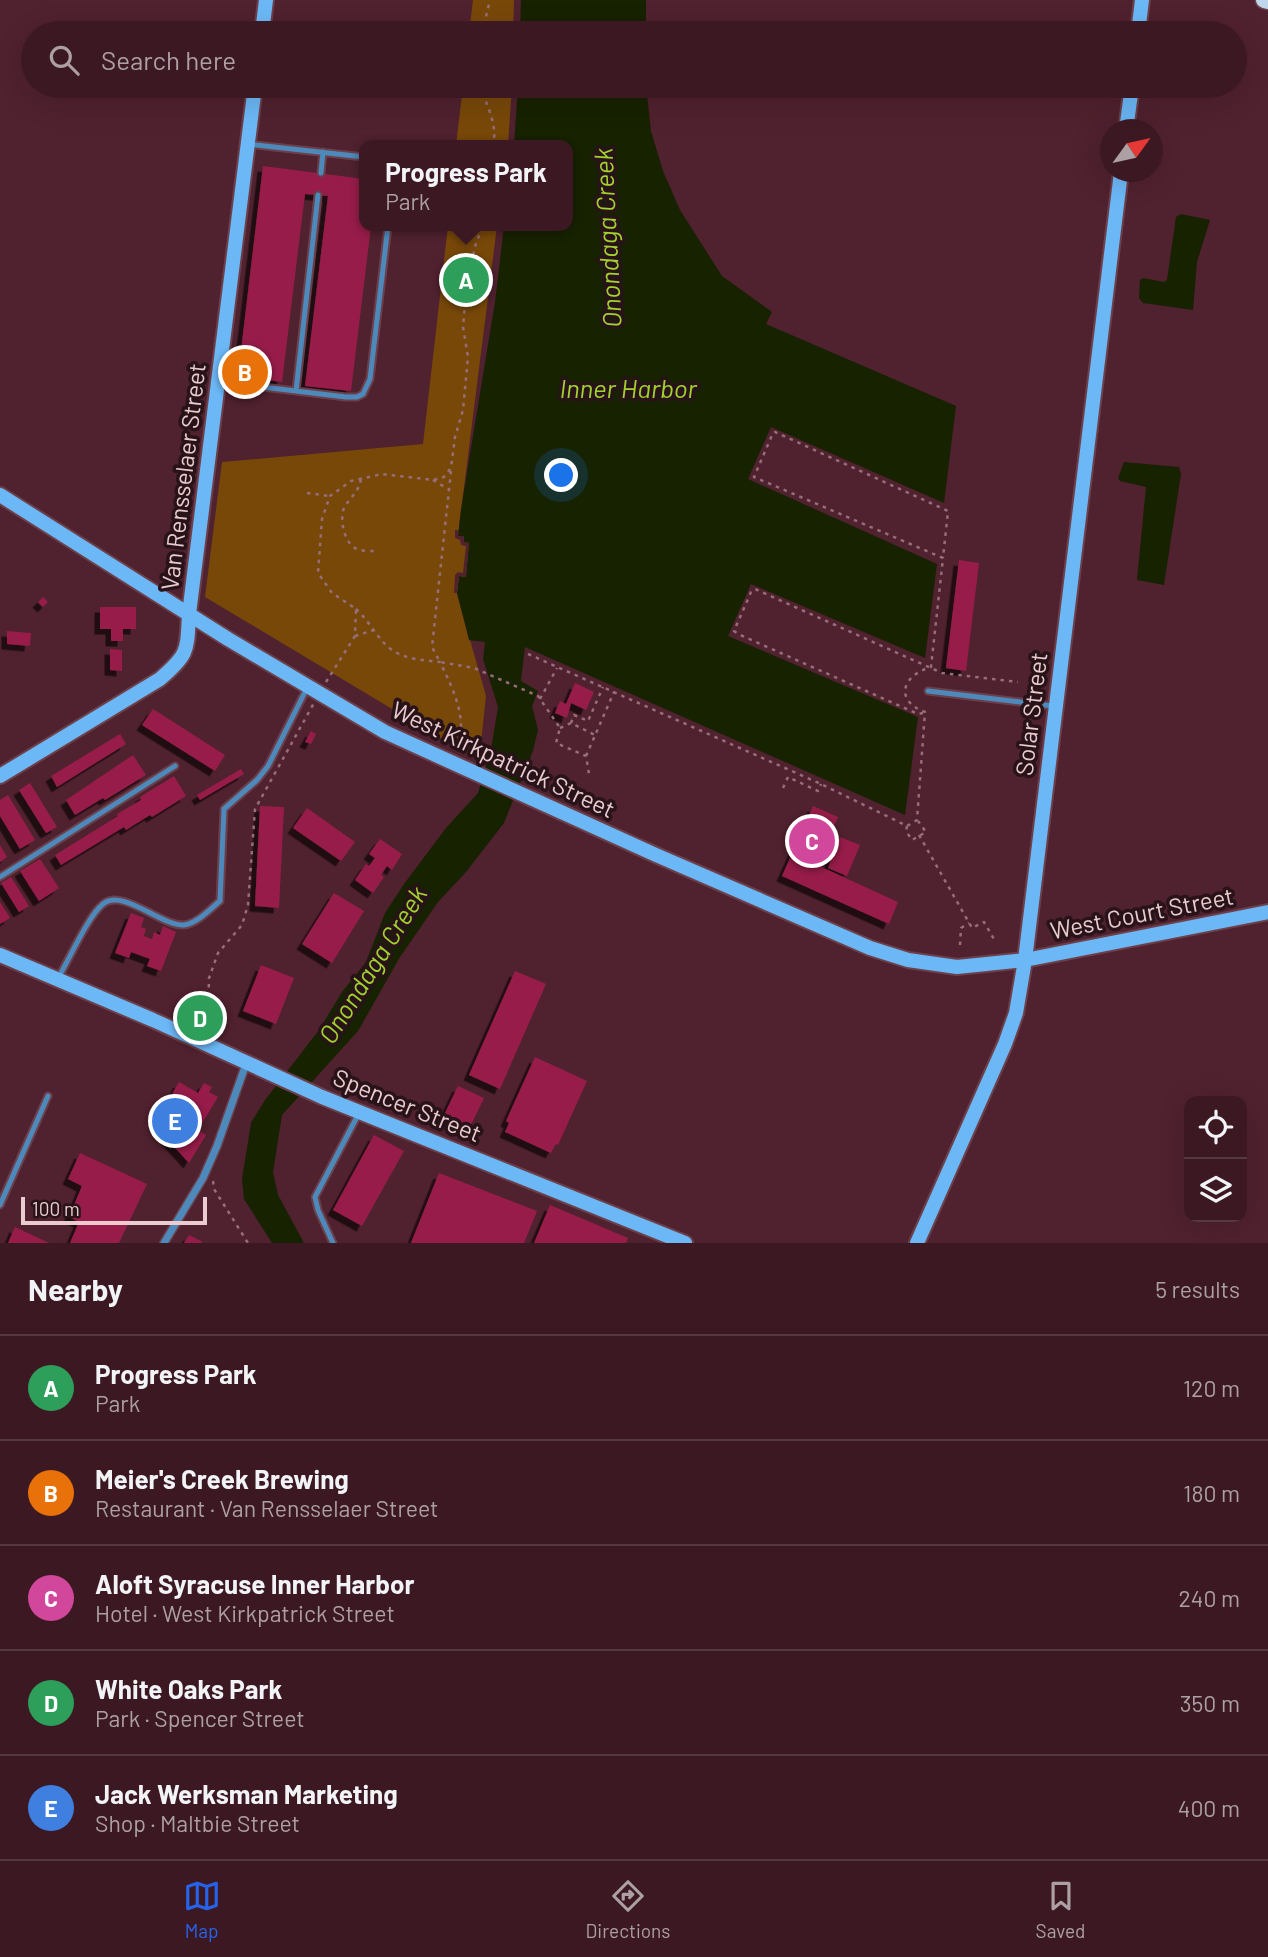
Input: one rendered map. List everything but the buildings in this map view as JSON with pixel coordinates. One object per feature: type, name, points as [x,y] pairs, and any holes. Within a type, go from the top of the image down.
[{"type":"street","points":[[263,21],[266,0]]},
{"type":"street","points":[[1139,21],[1142,0]]},
{"type":"street","name":"Van Rensselaer Street","points":[[0,776],[160,679],[176,665],[187,649],[189,614],[254,98]]},
{"type":"street","points":[[1128,119],[1130,98]]},
{"type":"street","name":"Solar Street","points":[[917,1243],[1005,1044],[1016,1013],[1025,960],[1120,182]]},
{"type":"street","name":"West Kirkpatrick Street","points":[[0,495],[313,690],[385,732],[476,775],[870,948],[908,960],[957,967],[1025,960]]},
{"type":"street","name":"West Court Street","points":[[1025,960],[1268,912]]},
{"type":"street","name":"Spencer Street","points":[[0,955],[58,978],[322,1097],[685,1243]]},
{"type":"street","points":[[164,1243],[203,1178],[246,1064]]},
{"type":"lane","points":[[248,144],[359,156]]},
{"type":"lane","points":[[321,173],[323,152]]},
{"type":"lane","points":[[296,391],[318,195]]},
{"type":"lane","points":[[219,382],[356,397],[363,394],[368,387],[387,231]]},
{"type":"lane","points":[[58,978],[95,913],[112,899],[185,925],[197,920],[220,901],[224,809],[257,780],[268,766],[313,690]]},
{"type":"lane","points":[[928,691],[1056,707]]},
{"type":"lane","points":[[0,877],[175,766]]},
{"type":"lane","points":[[0,1205],[48,1096]]},
{"type":"lane","points":[[333,1243],[315,1197],[359,1112]]},
{"type":"path","points":[[485,21],[490,0]]},
{"type":"path","points":[[485,98],[491,114],[495,140]]},
{"type":"path","points":[[453,764],[462,736],[460,708],[432,647],[455,437],[463,410],[468,357],[463,327],[467,282],[481,231]]},
{"type":"path","points":[[467,282],[484,285]]},
{"type":"path","points":[[932,667],[948,511],[773,433],[754,477],[943,558]]},
{"type":"path","points":[[451,468],[444,477],[433,480],[382,474],[351,481],[330,496],[322,519],[318,573],[332,593],[367,619],[386,646],[411,659],[474,668],[539,698],[560,727],[556,743],[586,756]]},
{"type":"path","points":[[361,479],[359,489],[345,507],[342,516],[353,547],[374,551]]},
{"type":"path","points":[[433,480],[449,489]]},
{"type":"path","points":[[307,493],[330,496]]},
{"type":"path","points":[[925,712],[918,714],[734,631],[755,589],[942,673],[1018,682]]},
{"type":"path","points":[[355,636],[356,609]]},
{"type":"path","points":[[208,1031],[209,978],[218,953],[242,925],[248,905],[256,809],[313,690],[355,636],[374,630]]},
{"type":"path","points":[[528,654],[907,826]]},
{"type":"path","points":[[539,698],[557,667]]},
{"type":"path","points":[[925,712],[911,705],[907,698],[906,685],[908,679],[919,671],[932,667]]},
{"type":"path","points":[[560,727],[571,723],[575,715],[588,721],[603,688]]},
{"type":"path","points":[[589,774],[586,756],[614,692]]},
{"type":"path","points":[[907,826],[906,831],[912,840],[926,832],[916,820],[925,712]]},
{"type":"path","points":[[571,723],[595,735]]},
{"type":"path","points":[[783,788],[788,777],[818,790],[821,785]]},
{"type":"path","points":[[907,826],[916,820]]},
{"type":"path","points":[[919,835],[972,928],[984,922],[995,941]]},
{"type":"path","points":[[960,945],[961,928],[969,923]]},
{"type":"path","points":[[213,1181],[214,1189],[248,1243]]},
{"type":"shaded area","points":[[473,0],[514,0],[513,21],[470,21]]},
{"type":"shaded area","points":[[462,98],[511,98],[508,140],[457,140]]},
{"type":"shaded area","points":[[447,231],[496,231],[458,535],[469,543],[466,577],[457,594],[486,696],[479,761],[205,597],[222,462],[423,444]]},
{"type":"water","points":[[521,0],[646,0],[646,21],[520,21]]},
{"type":"water","name":"Inner Harbor","points":[[517,98],[647,98],[651,131],[663,171],[680,210],[722,276],[772,312],[766,324],[956,406],[944,503],[771,427],[748,479],[937,564],[925,658],[751,584],[728,636],[918,717],[905,815],[525,647],[521,681],[538,691],[532,706],[538,730],[533,751],[504,823],[466,872],[438,902],[400,957],[358,1031],[282,1115],[273,1172],[278,1195],[304,1243],[272,1243],[244,1199],[242,1179],[251,1123],[366,962],[385,913],[404,884],[446,828],[478,793],[491,749],[498,707],[483,659],[485,642],[469,640],[457,593],[459,576],[466,577],[469,543],[463,542],[458,536],[495,302],[503,231],[573,231],[573,140],[514,140]]},
{"type":"water","points":[[1181,214],[1210,220],[1197,262],[1193,310],[1143,303],[1139,298],[1140,280],[1167,280],[1176,217]]},
{"type":"water","points":[[1124,462],[1179,467],[1181,474],[1164,585],[1137,580],[1146,487],[1120,481],[1118,478]]},
{"type":"pier","points":[[455,530],[459,530],[458,536],[464,536],[464,542],[469,543],[466,577],[459,576],[457,593],[454,593],[455,575],[458,572],[463,573],[466,546],[461,545],[460,540],[455,538]]},
{"type":"place","name":"Progress Park","points":[[466,280]]},
{"type":"place","name":"Meier's Creek Brewing","points":[[245,372]]},
{"type":"place","name":"Aloft Syracuse Inner Harbor","points":[[812,841]]},
{"type":"place","name":"White Oaks Park","points":[[200,1018]]},
{"type":"place","name":"Jack Werksman Marketing","points":[[175,1121]]},
{"type":"water label","name":"Onondaga Creek","points":[[608,238]]},
{"type":"water label","name":"Onondaga Creek","points":[[373,965]]}]
